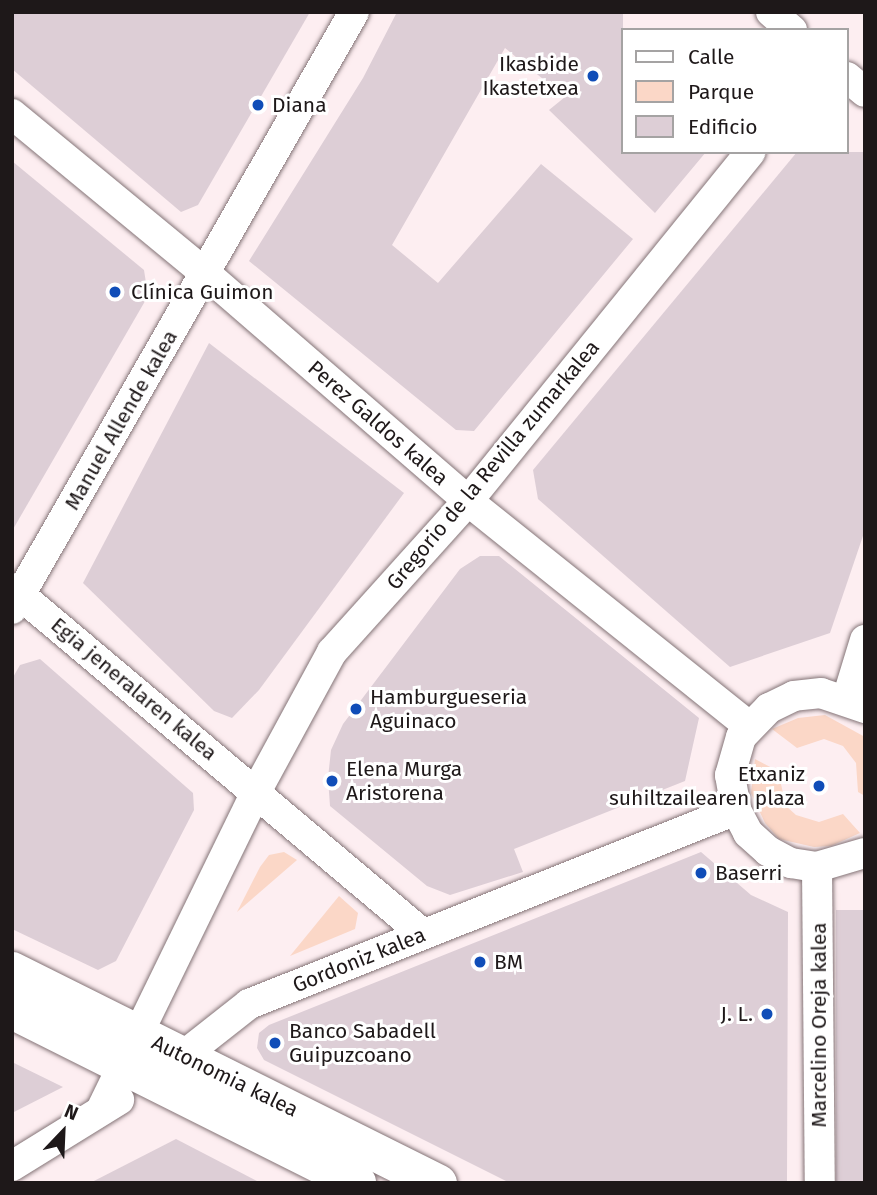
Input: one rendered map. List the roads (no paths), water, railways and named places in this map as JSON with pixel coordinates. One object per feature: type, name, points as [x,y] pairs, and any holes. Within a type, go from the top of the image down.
[{"type":"main road","name":"Autonomia kalea","points":[[12,971],[138,1060],[357,1183]]},
{"type":"main road","name":"Autonomia kalea","points":[[12,1010],[138,1060],[183,1055],[438,1183]]},
{"type":"street","name":"Manuel Allende kalea","points":[[15,597],[354,12]]},
{"type":"street","points":[[771,12],[790,28]]},
{"type":"street","points":[[849,79],[865,92]]},
{"type":"street","name":"Perez Galdos kalea","points":[[12,114],[205,273],[468,501],[749,726]]},
{"type":"street","name":"Gregorio de la Revilla zumarkalea","points":[[138,1060],[257,790],[332,652],[468,501],[749,154]]},
{"type":"street","name":"Egia jeneralaren kalea","points":[[15,597],[257,790],[423,934]]},
{"type":"street","points":[[865,640],[856,703],[821,693],[794,696],[769,708],[749,726],[737,747],[730,775],[736,810],[748,833],[768,851],[791,863],[817,867],[835,865],[865,853]]},
{"type":"street","name":"Gordoniz kalea","points":[[183,1055],[249,1004],[736,810]]},
{"type":"street","name":"Marcelino Oreja kalea","points":[[817,867],[820,1183]]},
{"type":"street","points":[[12,1166],[76,1130],[101,1110],[138,1060]]},
{"type":"place","name":"Ikasbide Ikastetxea","points":[[593,76]]},
{"type":"place","name":"Diana","points":[[258,105]]},
{"type":"place","name":"Clínica Guimon","points":[[115,292]]},
{"type":"place","name":"Hamburgueseria Aguinaco","points":[[356,709]]},
{"type":"place","name":"Elena Murga Aristorena","points":[[332,781]]},
{"type":"place","name":"Etxaniz suhiltzailearen plaza","points":[[819,786]]},
{"type":"place","name":"Baserri","points":[[701,873]]},
{"type":"place","name":"BM","points":[[480,962]]},
{"type":"place","name":"J. L.","points":[[767,1014]]},
{"type":"place","name":"Banco Sabadell Guipuzcoano","points":[[275,1043]]}]
